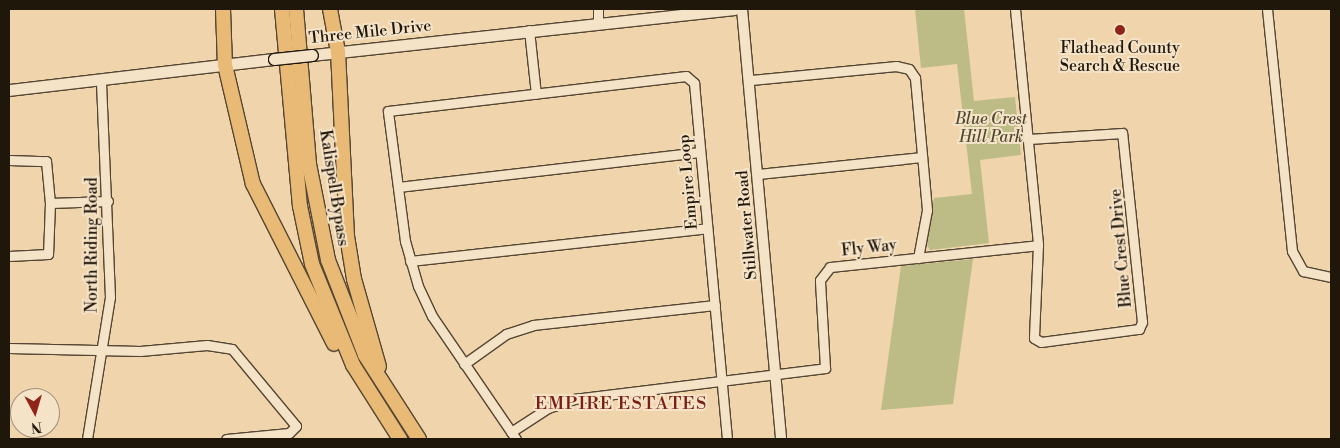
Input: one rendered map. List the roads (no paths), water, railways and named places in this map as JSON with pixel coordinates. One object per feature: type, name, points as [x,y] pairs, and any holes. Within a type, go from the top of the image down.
[{"type":"highway","points":[[224,9],[225,65],[253,184],[314,308],[353,365]]},
{"type":"highway","name":"Kalispell Bypass","points":[[282,9],[306,240],[319,287],[353,365],[400,439]]},
{"type":"highway","name":"Kalispell Bypass","points":[[296,9],[309,164],[321,234],[352,330],[389,396],[419,439]]},
{"type":"highway","points":[[330,9],[338,52],[354,279],[389,396]]},
{"type":"main road","name":"Three Mile Drive","points":[[9,90],[529,30],[734,9]]},
{"type":"street","points":[[598,9],[598,24]]},
{"type":"street","name":"Stillwater Road","points":[[742,9],[750,80],[781,439]]},
{"type":"street","name":"Blue Crest Drive","points":[[1015,9],[1038,245],[1034,338],[1041,342],[1139,329],[1141,303],[1122,133],[1029,139]]},
{"type":"street","points":[[1267,9],[1292,251],[1303,271],[1331,277]]},
{"type":"street","points":[[529,30],[536,94]]},
{"type":"street","points":[[750,80],[896,66],[909,69],[915,78],[927,210],[918,258]]},
{"type":"street","name":"Empire Loop","points":[[514,436],[432,316],[410,261],[388,111],[692,78],[723,382],[727,439]]},
{"type":"street","name":"North Riding Road","points":[[88,439],[110,297],[108,201],[101,79]]},
{"type":"street","points":[[398,187],[700,152]]},
{"type":"street","points":[[758,174],[922,157]]},
{"type":"street","points":[[9,160],[46,160],[50,203],[48,254],[9,256]]},
{"type":"street","points":[[50,203],[108,201]]},
{"type":"street","points":[[410,261],[708,228]]},
{"type":"street","name":"Fly Way","points":[[775,377],[825,368],[822,272],[918,258],[1038,245]]},
{"type":"street","points":[[464,364],[506,334],[532,326],[715,305]]},
{"type":"street","points":[[9,348],[102,351],[206,345],[232,349],[296,426],[289,433],[226,439]]},
{"type":"street","points":[[514,436],[548,408],[574,399],[775,377]]},
{"type":"place","name":"Flathead County Search & Rescue","points":[[1120,30]]},
{"type":"district","name":"EMPIRE ESTATES","points":[[621,404]]},
{"type":"park label","name":"Blue Crest Hill Park","points":[[991,128]]}]
